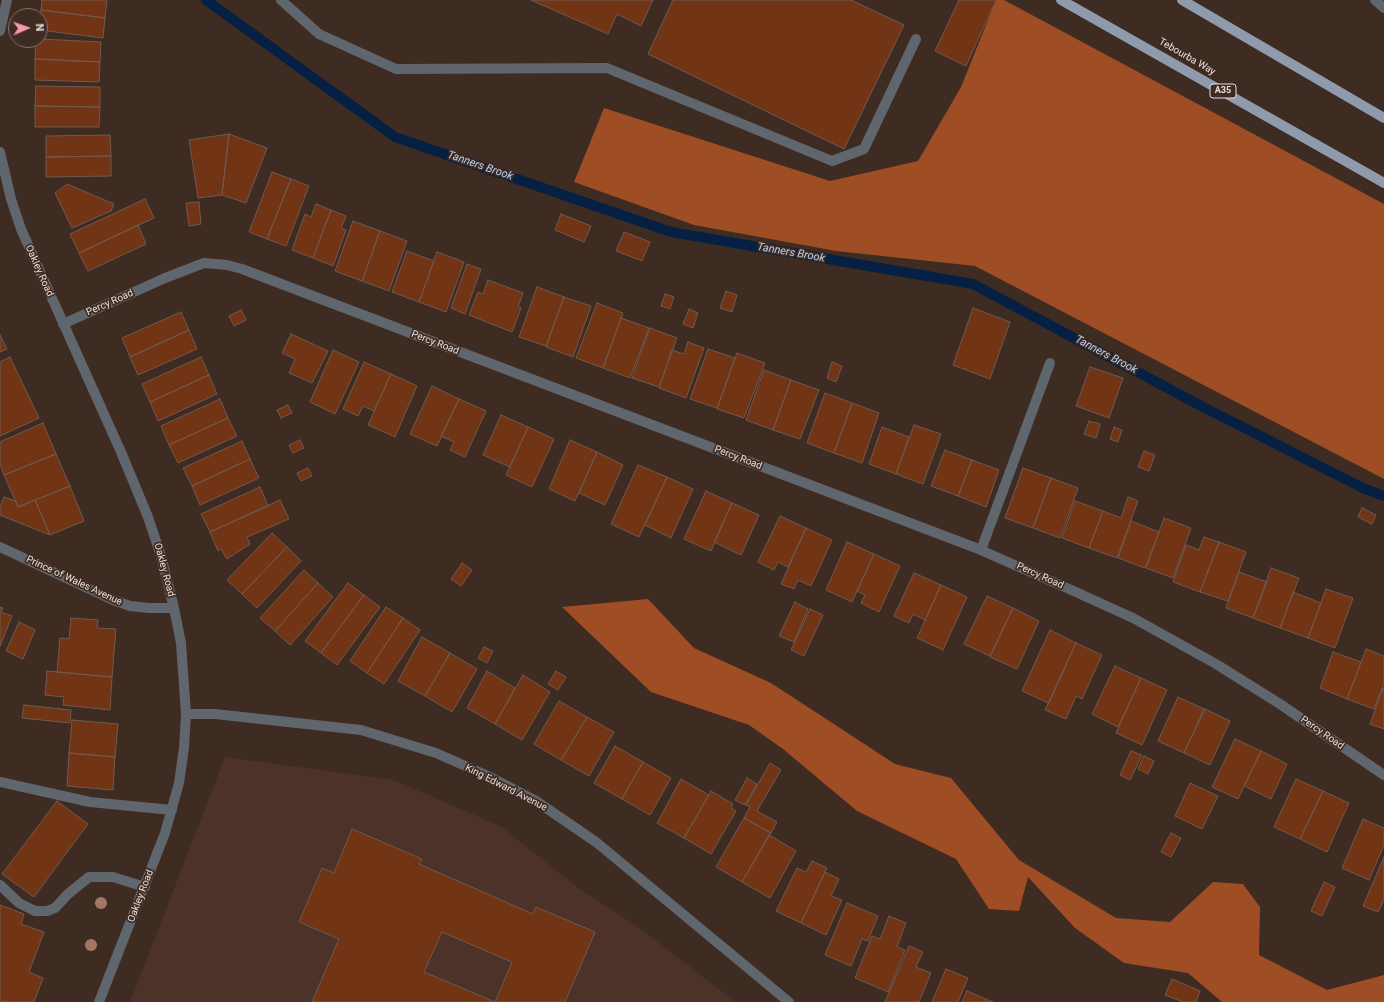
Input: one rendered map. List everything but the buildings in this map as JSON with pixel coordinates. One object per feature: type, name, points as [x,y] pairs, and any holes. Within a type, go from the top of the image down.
[{"type":"main road","name":"Tebourba Way","points":[[1062,0],[1384,183]]},
{"type":"main road","points":[[1182,0],[1384,118]]},
{"type":"street","points":[[0,31],[7,0]]},
{"type":"street","points":[[281,0],[319,34],[396,69],[607,68],[832,161],[864,149],[916,39]]},
{"type":"street","points":[[1375,0],[1384,8]]},
{"type":"street","name":"Oakley Road","points":[[0,152],[11,199],[21,229],[122,452],[148,518],[161,556],[181,643],[186,714],[184,748],[179,783],[165,833],[99,1002]]},
{"type":"street","name":"Percy Road","points":[[63,324],[191,267],[204,263],[227,265],[242,269],[981,550],[1133,618],[1172,638],[1280,704],[1384,775]]},
{"type":"street","points":[[981,550],[1050,363]]},
{"type":"street","name":"Prince of Wales Avenue","points":[[0,547],[113,600],[130,606],[174,608]]},
{"type":"street","name":"King Edward Avenue","points":[[186,714],[222,714],[361,730],[436,754],[488,776],[536,801],[596,842],[789,1002]]},
{"type":"street","points":[[0,782],[90,802],[172,810]]},
{"type":"street","points":[[0,885],[19,903],[35,910],[47,911],[55,908],[68,894],[89,877],[113,877],[145,887]]},
{"type":"shaded area","points":[[996,0],[1004,0],[1384,204],[1384,479],[975,266],[836,251],[694,225],[574,182],[604,108],[830,181],[918,161],[961,87]]},
{"type":"shaded area","points":[[648,599],[694,648],[771,683],[895,764],[951,778],[1019,860],[1116,918],[1170,922],[1213,882],[1243,884],[1260,907],[1259,955],[1327,990],[1384,975],[1384,1002],[1222,1002],[1188,973],[1124,963],[1075,928],[1028,877],[1019,911],[989,909],[956,859],[857,811],[783,749],[749,725],[651,692],[562,607]]},
{"type":"shaded area","points":[[225,757],[394,780],[500,826],[580,889],[638,927],[736,1002],[130,1002]]},
{"type":"waterway","name":"Tanners Brook","points":[[206,0],[395,137],[671,232],[973,284],[1203,407],[1365,489],[1384,496]]}]
